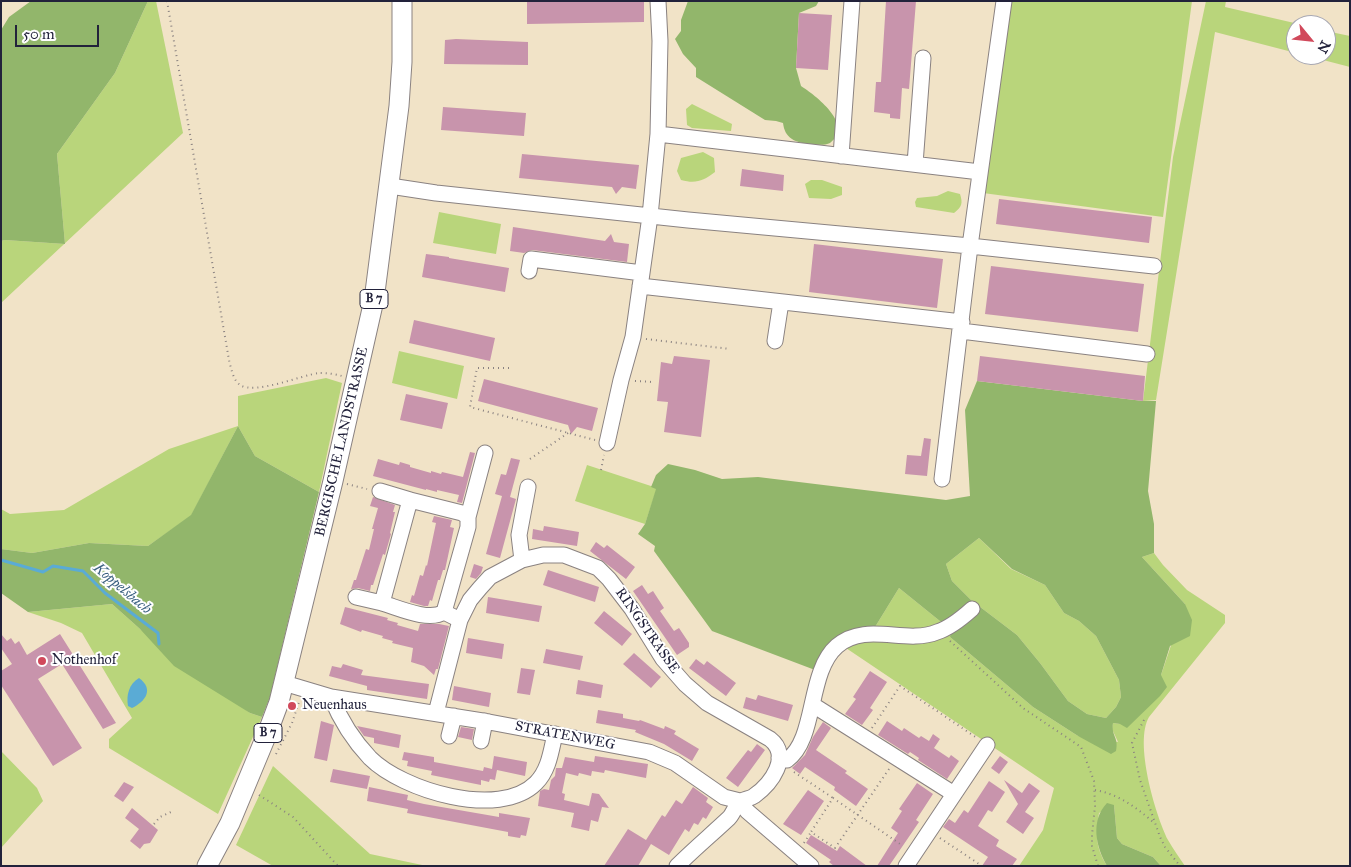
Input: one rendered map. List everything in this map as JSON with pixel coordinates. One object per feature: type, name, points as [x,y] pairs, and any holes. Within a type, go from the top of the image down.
[{"type":"main road","name":"BERGISCHE LANDSTRASSE","points":[[207,866],[230,823],[279,702],[357,380],[374,300],[390,186],[402,82],[402,1]]},
{"type":"street","points":[[607,442],[633,337],[650,216],[658,134],[658,1]]},
{"type":"street","points":[[841,156],[852,1]]},
{"type":"street","points":[[942,479],[962,327],[970,246],[1004,1]]},
{"type":"street","points":[[915,164],[923,58]]},
{"type":"street","points":[[658,134],[980,172]]},
{"type":"street","points":[[390,186],[436,193],[650,216],[970,246],[1154,266]]},
{"type":"street","points":[[528,271],[531,259],[781,302],[1147,354]]},
{"type":"street","points":[[775,340],[781,302]]},
{"type":"street","points":[[356,597],[430,617],[438,616],[444,612],[486,453]]},
{"type":"street","points":[[522,560],[519,535],[528,487]]},
{"type":"street","points":[[380,491],[462,513],[468,517]]},
{"type":"street","points":[[382,603],[410,500]]},
{"type":"street","name":"RINGSTRASSE","points":[[436,713],[460,620],[470,600],[490,577],[522,560],[543,554],[564,555],[598,568],[618,589],[663,659],[685,684],[707,703],[775,743],[778,748],[779,762]]},
{"type":"street","points":[[677,866],[731,816],[740,801],[748,800],[762,790],[772,779],[779,762],[787,760],[796,750],[804,734],[813,705],[819,674],[825,660],[841,643],[859,635],[920,636],[939,632],[972,609]]},
{"type":"street","points":[[444,612],[460,620]]},
{"type":"street","name":"STRATENWEG","points":[[284,683],[331,697],[485,721],[649,752],[675,763],[724,797],[740,801],[747,811],[811,866]]},
{"type":"street","points":[[331,697],[341,721],[370,758],[389,773],[406,782],[434,792],[460,798],[489,801],[523,792],[530,788],[537,782],[548,764],[555,734]]},
{"type":"street","points":[[813,705],[954,794]]},
{"type":"street","points":[[449,736],[454,716]]},
{"type":"street","points":[[481,741],[485,721]]},
{"type":"street","points":[[911,860],[987,745]]},
{"type":"path","points":[[167,1],[229,360],[234,377],[240,385],[249,388],[288,382],[318,373],[334,373],[357,380]]},
{"type":"path","points":[[633,337],[730,349]]},
{"type":"path","points":[[509,368],[477,368],[470,407],[591,439]]},
{"type":"path","points":[[621,380],[653,382]]},
{"type":"path","points":[[530,459],[568,433]]},
{"type":"path","points":[[346,484],[353,486]]},
{"type":"path","points":[[939,632],[1023,708],[1081,747],[1091,770],[1095,790],[1092,841],[1098,866]]},
{"type":"path","points":[[865,739],[900,686],[987,745]]},
{"type":"path","points":[[292,706],[297,708]]},
{"type":"path","points":[[1144,720],[1132,743],[1140,780],[1165,847],[1180,866]]},
{"type":"path","points":[[833,798],[811,832],[835,848],[896,758]]},
{"type":"path","points":[[779,762],[858,815],[911,860]]},
{"type":"path","points":[[1095,790],[1106,792],[1124,800],[1155,823]]},
{"type":"path","points":[[257,794],[292,817],[338,866]]},
{"type":"path","points":[[154,824],[160,817],[173,811]]},
{"type":"path","points":[[929,832],[982,866]]},
{"type":"green space","points":[[31,1],[148,1],[115,73],[57,154],[65,244],[1,241],[1,30],[9,17]]},
{"type":"green space","points":[[148,1],[156,1],[183,133],[65,243],[57,154],[115,73]]},
{"type":"green space","points":[[688,1],[819,1],[816,6],[799,13],[796,68],[801,86],[823,103],[836,119],[837,136],[827,144],[805,144],[795,141],[787,134],[783,123],[765,120],[696,77],[696,68],[683,54],[675,39],[681,31],[681,20]]},
{"type":"green space","points":[[1009,1],[1192,1],[1163,217],[983,193]]},
{"type":"green space","points":[[1206,1],[1226,1],[1225,7],[1286,21],[1286,50],[1215,32],[1156,400],[1143,401],[1173,157]]},
{"type":"green space","points":[[1336,33],[1350,36],[1350,67],[1336,63]]},
{"type":"green space","points":[[692,104],[732,124],[731,131],[692,128],[687,125],[686,109]]},
{"type":"green space","points":[[703,152],[714,158],[715,172],[699,181],[681,180],[677,171],[681,158]]},
{"type":"green space","points":[[811,180],[822,180],[842,187],[842,195],[831,199],[809,198],[805,184]]},
{"type":"green space","points":[[948,191],[960,194],[961,197],[961,205],[954,213],[916,207],[915,202],[917,198],[937,196]]},
{"type":"green space","points":[[439,212],[501,224],[496,254],[433,243]]},
{"type":"green space","points":[[1,241],[64,244],[1,303]]},
{"type":"green space","points":[[399,351],[464,366],[457,399],[392,383]]},
{"type":"green space","points":[[326,378],[342,383],[319,492],[255,456],[238,426],[238,396]]},
{"type":"green space","points":[[977,381],[1156,401],[1148,491],[1154,524],[1154,553],[1142,557],[1185,604],[1192,620],[1190,636],[1170,646],[1161,675],[1167,687],[1160,696],[1127,728],[1113,723],[1117,746],[1116,751],[1111,754],[1078,736],[1033,707],[950,637],[951,630],[899,588],[872,632],[852,636],[815,670],[712,631],[654,551],[655,546],[638,534],[645,524],[656,489],[651,487],[656,475],[668,464],[722,479],[758,477],[946,500],[970,496],[965,410]],"holes":[[[979,538],[1012,569],[1045,585],[1064,613],[1079,621],[1096,636],[1119,680],[1121,697],[1116,707],[1106,718],[1087,714],[1068,701],[1017,635],[971,600],[952,581],[946,564]]]},
{"type":"green space","points":[[238,426],[191,516],[148,546],[89,543],[32,553],[1,549],[1,509],[10,514],[64,510],[169,449]]},
{"type":"green space","points":[[238,426],[255,456],[319,492],[270,697],[262,717],[250,713],[174,666],[140,629],[112,604],[28,612],[1,593],[1,549],[32,553],[89,543],[148,546],[191,515]]},
{"type":"green space","points":[[587,465],[657,488],[645,524],[575,501]]},
{"type":"green space","points":[[979,538],[1011,569],[1045,585],[1064,613],[1079,621],[1096,636],[1119,680],[1121,697],[1116,707],[1106,718],[1087,714],[1068,701],[1017,635],[971,600],[952,581],[946,564]]},
{"type":"green space","points":[[1154,553],[1187,590],[1225,615],[1225,623],[1149,717],[1145,728],[1145,760],[1152,796],[1168,840],[1185,866],[1161,866],[1153,857],[1122,844],[1117,838],[1114,805],[1099,813],[1098,821],[1098,846],[1107,866],[1019,866],[1043,830],[1054,788],[840,644],[872,632],[899,588],[951,630],[950,637],[1033,707],[1078,736],[1118,742],[1112,729],[1113,723],[1120,724],[1161,675],[1185,604],[1142,557]]},
{"type":"green space","points":[[112,604],[140,629],[250,713],[262,717],[218,814],[109,748],[109,739],[132,718],[82,633],[61,623],[28,612]]},
{"type":"green space","points":[[1,751],[37,788],[43,801],[1,848]]},
{"type":"green space","points":[[273,766],[370,854],[427,866],[273,866],[236,845]]},
{"type":"green space","points":[[1107,803],[1114,805],[1117,838],[1122,844],[1153,857],[1161,866],[1107,866],[1100,851],[1096,834],[1098,818]]},
{"type":"water","points":[[139,678],[144,682],[147,690],[141,702],[132,708],[128,706],[127,698],[133,683]]},
{"type":"building","points":[[527,1],[644,1],[644,22],[527,24]]},
{"type":"building","points":[[886,1],[916,1],[909,89],[902,88],[900,119],[890,118],[890,114],[874,112],[876,82],[881,82]]},
{"type":"building","points":[[799,13],[832,15],[828,70],[796,68]]},
{"type":"building","points":[[445,40],[528,42],[528,65],[444,64]]},
{"type":"building","points":[[443,107],[526,113],[524,136],[441,130]]},
{"type":"building","points":[[522,154],[639,165],[636,189],[622,187],[616,194],[612,187],[519,178]]},
{"type":"building","points":[[742,169],[784,175],[783,191],[740,186]]},
{"type":"building","points":[[999,199],[1152,217],[1149,243],[996,224]]},
{"type":"building","points":[[513,227],[605,241],[611,234],[614,242],[629,244],[627,262],[532,250],[524,253],[510,251]]},
{"type":"building","points":[[814,244],[943,259],[937,308],[809,292]]},
{"type":"building","points":[[426,254],[509,268],[505,292],[422,277]]},
{"type":"building","points":[[991,266],[1144,284],[1138,332],[985,314]]},
{"type":"building","points":[[414,320],[495,338],[490,361],[409,343]]},
{"type":"building","points":[[674,356],[710,360],[701,437],[664,432],[668,402],[657,401],[661,362],[672,364]]},
{"type":"building","points":[[980,356],[1145,376],[1143,401],[977,381]]},
{"type":"building","points":[[484,379],[598,408],[592,431],[577,427],[571,434],[568,425],[478,401]]},
{"type":"building","points":[[406,394],[448,403],[442,429],[400,420]]},
{"type":"building","points":[[924,438],[931,439],[927,476],[905,474],[907,455],[921,456]]},
{"type":"building","points":[[470,452],[475,453],[462,503],[457,502],[459,495],[437,490],[437,492],[426,490],[373,476],[378,459],[399,465],[400,462],[431,473],[431,471],[441,474],[442,472],[463,477]]},
{"type":"building","points":[[511,458],[520,460],[510,497],[516,499],[500,558],[486,554],[502,496],[495,494],[501,474],[506,475]]},
{"type":"building","points":[[373,497],[395,505],[391,534],[385,555],[383,554],[370,591],[358,588],[351,589],[354,580],[356,580],[366,549],[369,550],[378,508],[370,506]]},
{"type":"building","points":[[434,516],[452,520],[450,527],[454,528],[445,570],[443,570],[440,580],[438,580],[432,601],[430,600],[428,606],[424,606],[410,602],[412,595],[414,596],[420,575],[423,576],[427,566],[436,523],[432,522]]},
{"type":"building","points":[[544,526],[579,532],[577,546],[532,539],[533,529],[543,531]]},
{"type":"building","points":[[596,542],[604,548],[607,545],[635,567],[626,579],[590,551]]},
{"type":"building","points":[[474,564],[483,567],[476,579],[470,577]]},
{"type":"building","points":[[548,570],[599,587],[595,602],[543,585]]},
{"type":"building","points":[[642,585],[648,594],[653,591],[664,608],[660,611],[674,631],[679,628],[689,643],[689,647],[677,655],[633,591]]},
{"type":"building","points":[[488,597],[542,606],[539,622],[486,613]]},
{"type":"building","points":[[345,607],[388,618],[387,620],[398,623],[397,625],[418,631],[420,624],[449,626],[438,669],[436,669],[434,675],[424,666],[411,662],[413,648],[392,643],[393,641],[382,638],[383,636],[362,630],[361,632],[340,624]]},
{"type":"building","points":[[604,611],[632,634],[622,646],[594,623]]},
{"type":"building","points":[[1,634],[7,641],[11,638],[15,644],[19,641],[27,655],[60,634],[116,723],[103,729],[62,664],[38,679],[82,748],[53,766],[1,685],[1,671],[12,664],[1,648]]},
{"type":"building","points":[[468,638],[504,644],[502,659],[466,653]]},
{"type":"building","points":[[546,649],[583,656],[580,670],[543,663]]},
{"type":"building","points":[[634,653],[661,677],[651,688],[623,664]]},
{"type":"building","points":[[696,659],[704,665],[707,661],[736,683],[726,696],[689,668]]},
{"type":"building","points":[[343,664],[363,670],[361,675],[429,684],[427,699],[367,690],[367,686],[329,676],[332,666],[341,668]]},
{"type":"building","points":[[521,668],[535,670],[530,695],[517,693]]},
{"type":"building","points":[[870,671],[887,682],[870,708],[873,710],[862,725],[845,714],[856,699],[853,697]]},
{"type":"building","points":[[578,680],[603,685],[601,698],[576,694]]},
{"type":"building","points":[[454,686],[491,693],[489,707],[452,700]]},
{"type":"building","points":[[758,695],[793,705],[788,721],[743,708],[746,697],[756,700]]},
{"type":"building","points":[[598,710],[623,714],[623,718],[640,720],[664,729],[665,726],[676,731],[674,734],[699,749],[692,761],[664,744],[635,732],[636,730],[596,723]]},
{"type":"building","points":[[321,721],[334,725],[327,761],[314,758]]},
{"type":"building","points":[[887,721],[902,731],[904,728],[919,738],[921,736],[929,741],[933,734],[940,739],[934,748],[949,758],[951,755],[959,761],[947,779],[918,760],[919,758],[910,752],[908,754],[878,735]]},
{"type":"building","points":[[823,722],[831,728],[816,750],[847,771],[845,773],[868,789],[856,806],[834,790],[835,787],[805,767],[800,774],[792,768],[805,755],[813,737]]},
{"type":"building","points":[[357,726],[401,735],[399,748],[374,743],[374,738],[364,736]]},
{"type":"building","points":[[461,727],[474,729],[472,740],[458,737]]},
{"type":"building","points":[[757,744],[765,750],[738,787],[726,778],[748,750],[751,752]]},
{"type":"building","points":[[404,752],[434,757],[434,762],[483,771],[484,767],[492,769],[494,756],[527,762],[525,776],[497,770],[495,780],[490,779],[489,782],[481,780],[481,785],[431,775],[432,771],[407,766],[408,761],[402,760]]},
{"type":"building","points":[[595,756],[648,764],[646,778],[605,770],[604,773],[592,771],[591,776],[579,773],[578,776],[566,773],[562,793],[565,794],[564,800],[589,806],[592,793],[599,794],[609,808],[602,807],[598,822],[591,820],[589,831],[571,827],[574,813],[538,806],[540,791],[544,789],[549,790],[556,768],[562,768],[565,757],[594,762]]},
{"type":"building","points":[[1000,756],[1008,762],[999,774],[991,768]]},
{"type":"building","points":[[333,769],[370,776],[367,789],[330,782]]},
{"type":"building","points":[[1004,780],[1022,793],[1029,783],[1040,791],[1025,812],[1034,818],[1023,834],[1006,822],[1018,804]]},
{"type":"building","points":[[989,781],[1005,792],[992,812],[988,810],[978,826],[999,840],[996,846],[1017,859],[1012,866],[982,866],[988,857],[943,827],[949,819],[955,823],[964,810],[968,813]]},
{"type":"building","points":[[124,782],[134,787],[123,802],[114,796]]},
{"type":"building","points":[[917,783],[933,794],[916,820],[919,822],[889,866],[877,866],[898,833],[891,828],[902,811],[899,809]]},
{"type":"building","points":[[369,787],[408,795],[407,800],[424,804],[499,817],[499,813],[530,818],[526,836],[521,835],[520,838],[508,836],[508,832],[407,813],[408,809],[367,801]]},
{"type":"building","points":[[693,787],[708,798],[706,802],[713,807],[706,819],[703,817],[698,825],[694,823],[689,832],[685,829],[669,855],[651,844],[638,866],[604,866],[628,829],[646,840],[662,815],[665,817],[676,800],[682,804]]},
{"type":"building","points":[[808,790],[824,801],[801,835],[783,824]]},
{"type":"building","points":[[132,808],[158,830],[150,843],[144,844],[140,849],[130,841],[139,829],[125,818]]},
{"type":"building","points":[[811,835],[837,851],[840,846],[867,866],[834,866],[829,862],[831,860],[806,843]]},
{"type":"waterway","name":"Koppelsbach","points":[[1,560],[43,572],[53,566],[83,571],[105,593],[158,633],[159,644]]},
{"type":"place","name":"Nothenhof","points":[[42,661]]},
{"type":"place","name":"Neuenhaus","points":[[292,706]]}]
